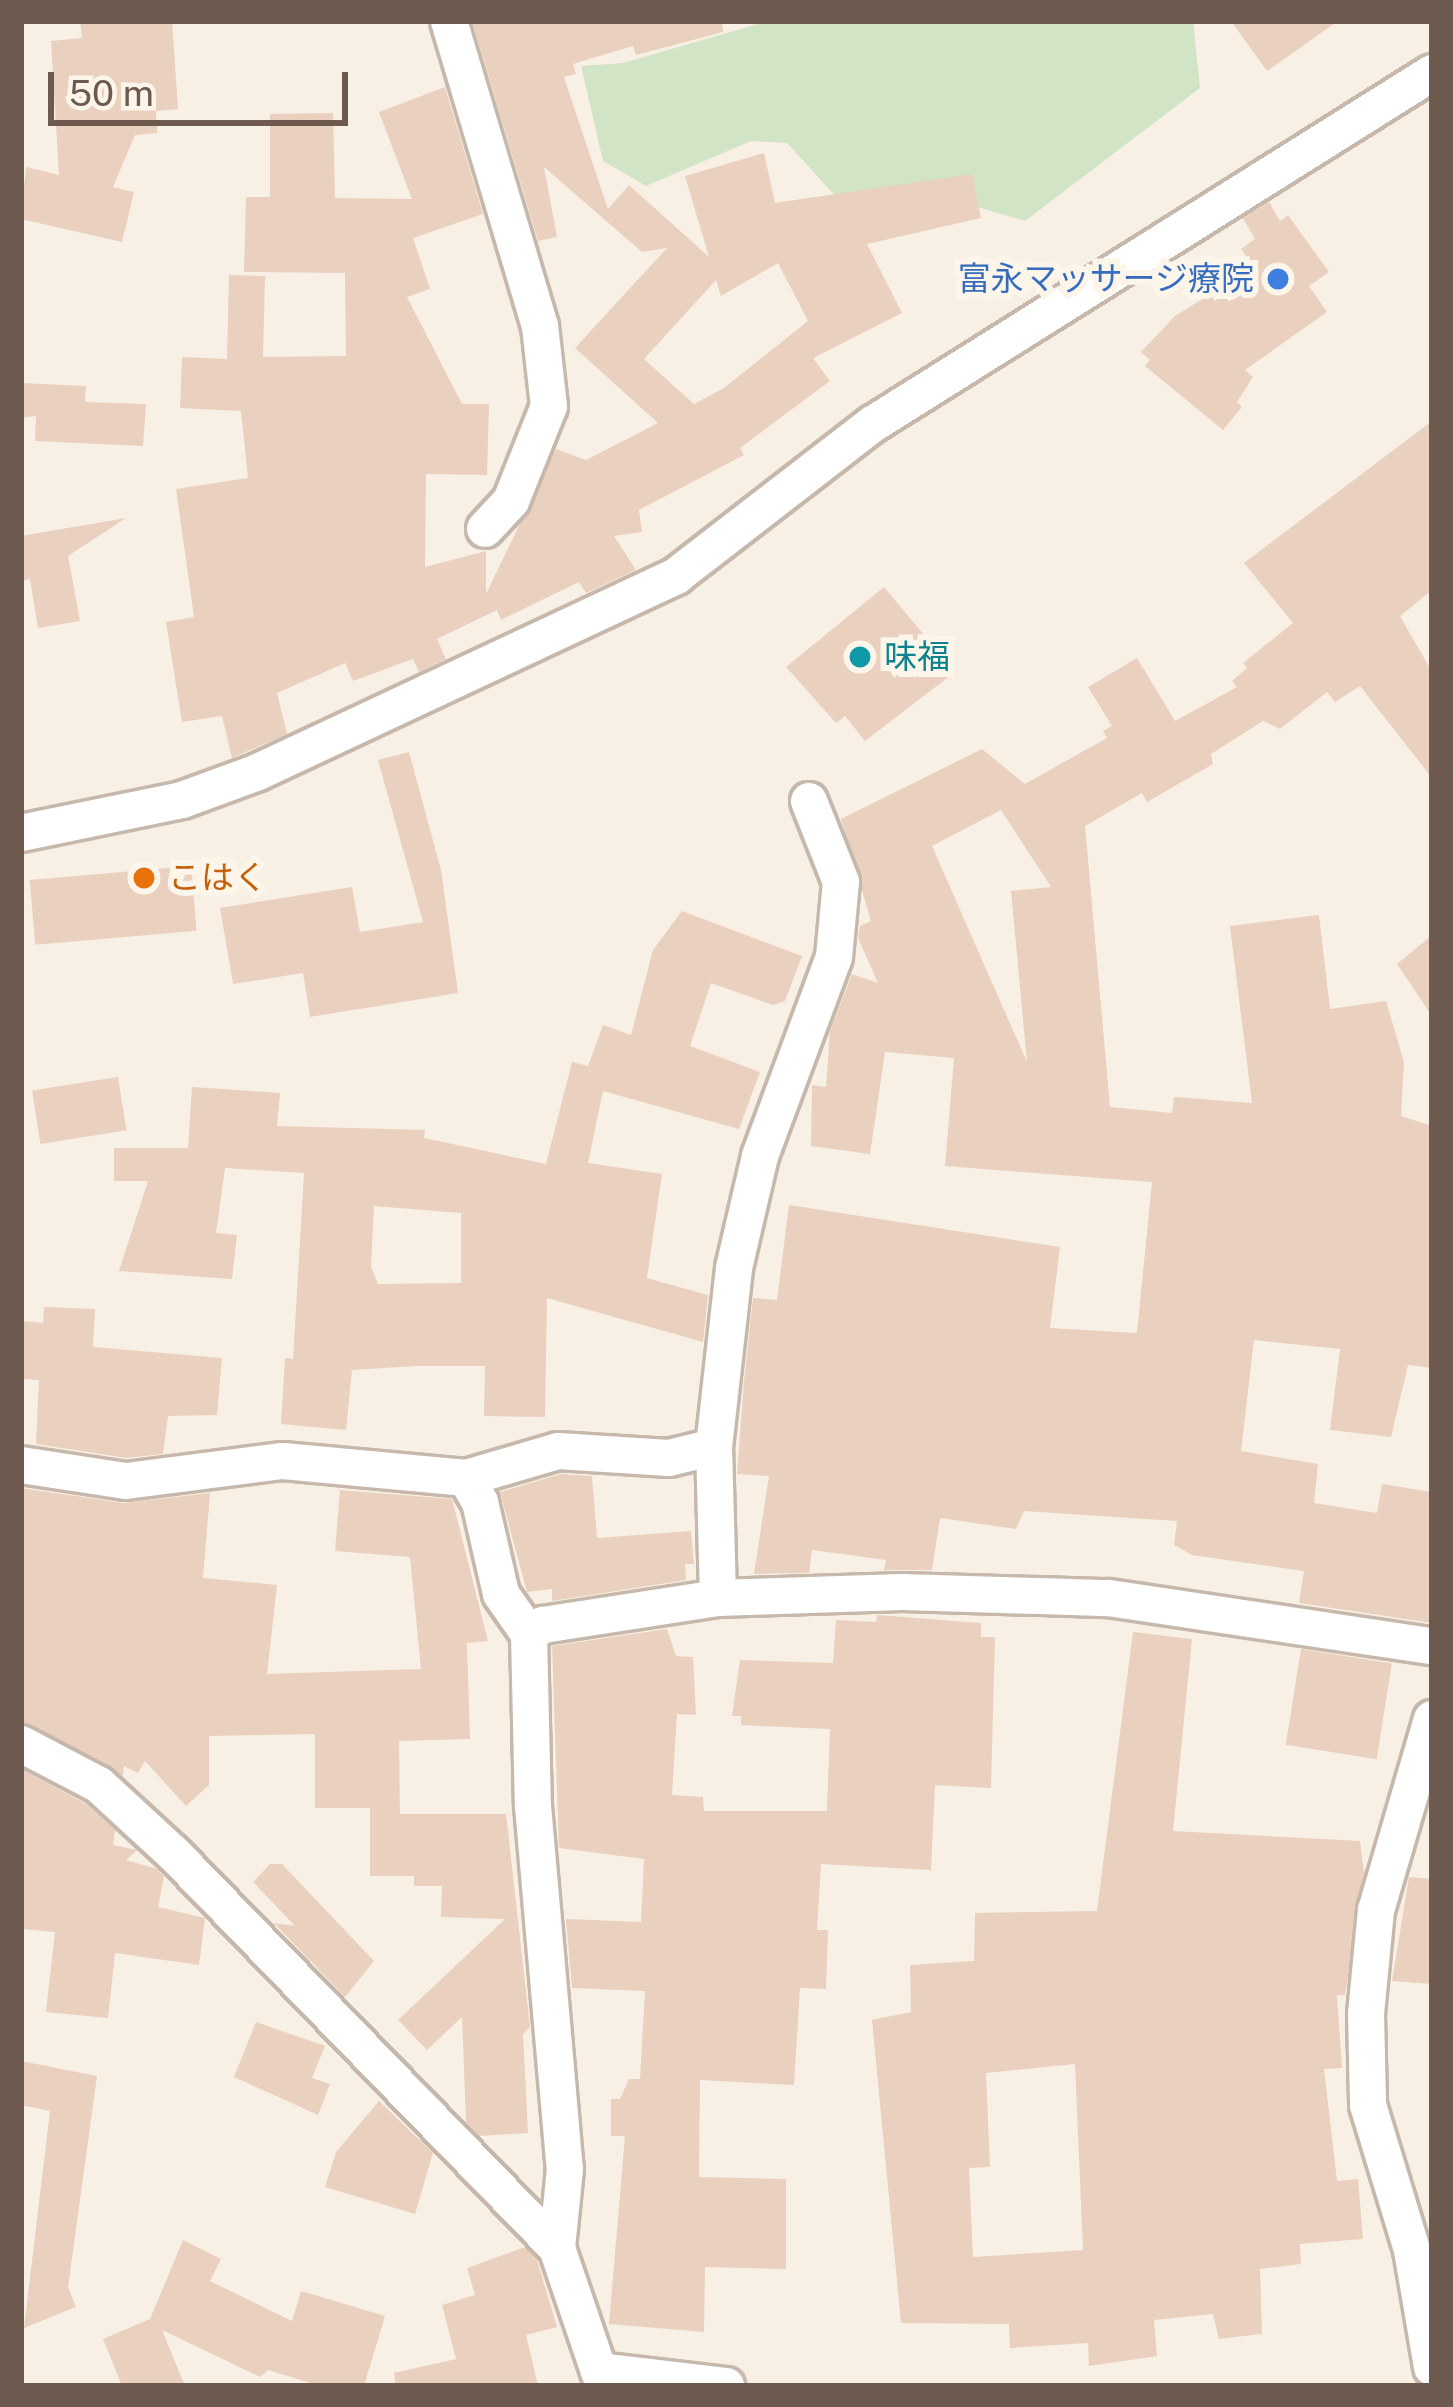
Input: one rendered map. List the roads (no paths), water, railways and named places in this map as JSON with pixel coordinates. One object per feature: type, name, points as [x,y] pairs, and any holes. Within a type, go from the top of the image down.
[{"type":"street","points":[[448,21],[540,326],[550,406],[512,501],[485,529]]},
{"type":"street","points":[[21,833],[182,800],[258,772],[676,576],[873,424],[1432,73]]},
{"type":"street","points":[[718,1598],[714,1447],[734,1268],[760,1156],[834,957],[841,882],[809,801]]},
{"type":"street","points":[[21,1465],[126,1481],[283,1461],[466,1478],[558,1450],[669,1458],[714,1447]]},
{"type":"street","points":[[466,1478],[480,1502],[501,1594],[529,1634],[533,1806],[565,2169],[557,2248],[601,2378],[726,2386]]},
{"type":"street","points":[[529,1634],[543,1625],[718,1598],[902,1592],[1109,1598],[1432,1646]]},
{"type":"street","points":[[1432,1719],[1376,1910],[1366,2014],[1368,2105],[1412,2250],[1432,2367]]},
{"type":"street","points":[[21,1744],[99,1785],[173,1853],[557,2248]]},
{"type":"place","name":"富永マッサージ療院","points":[[1278,279]]},
{"type":"place","name":"味福","points":[[860,657]]},
{"type":"place","name":"こはく","points":[[144,878]]}]
